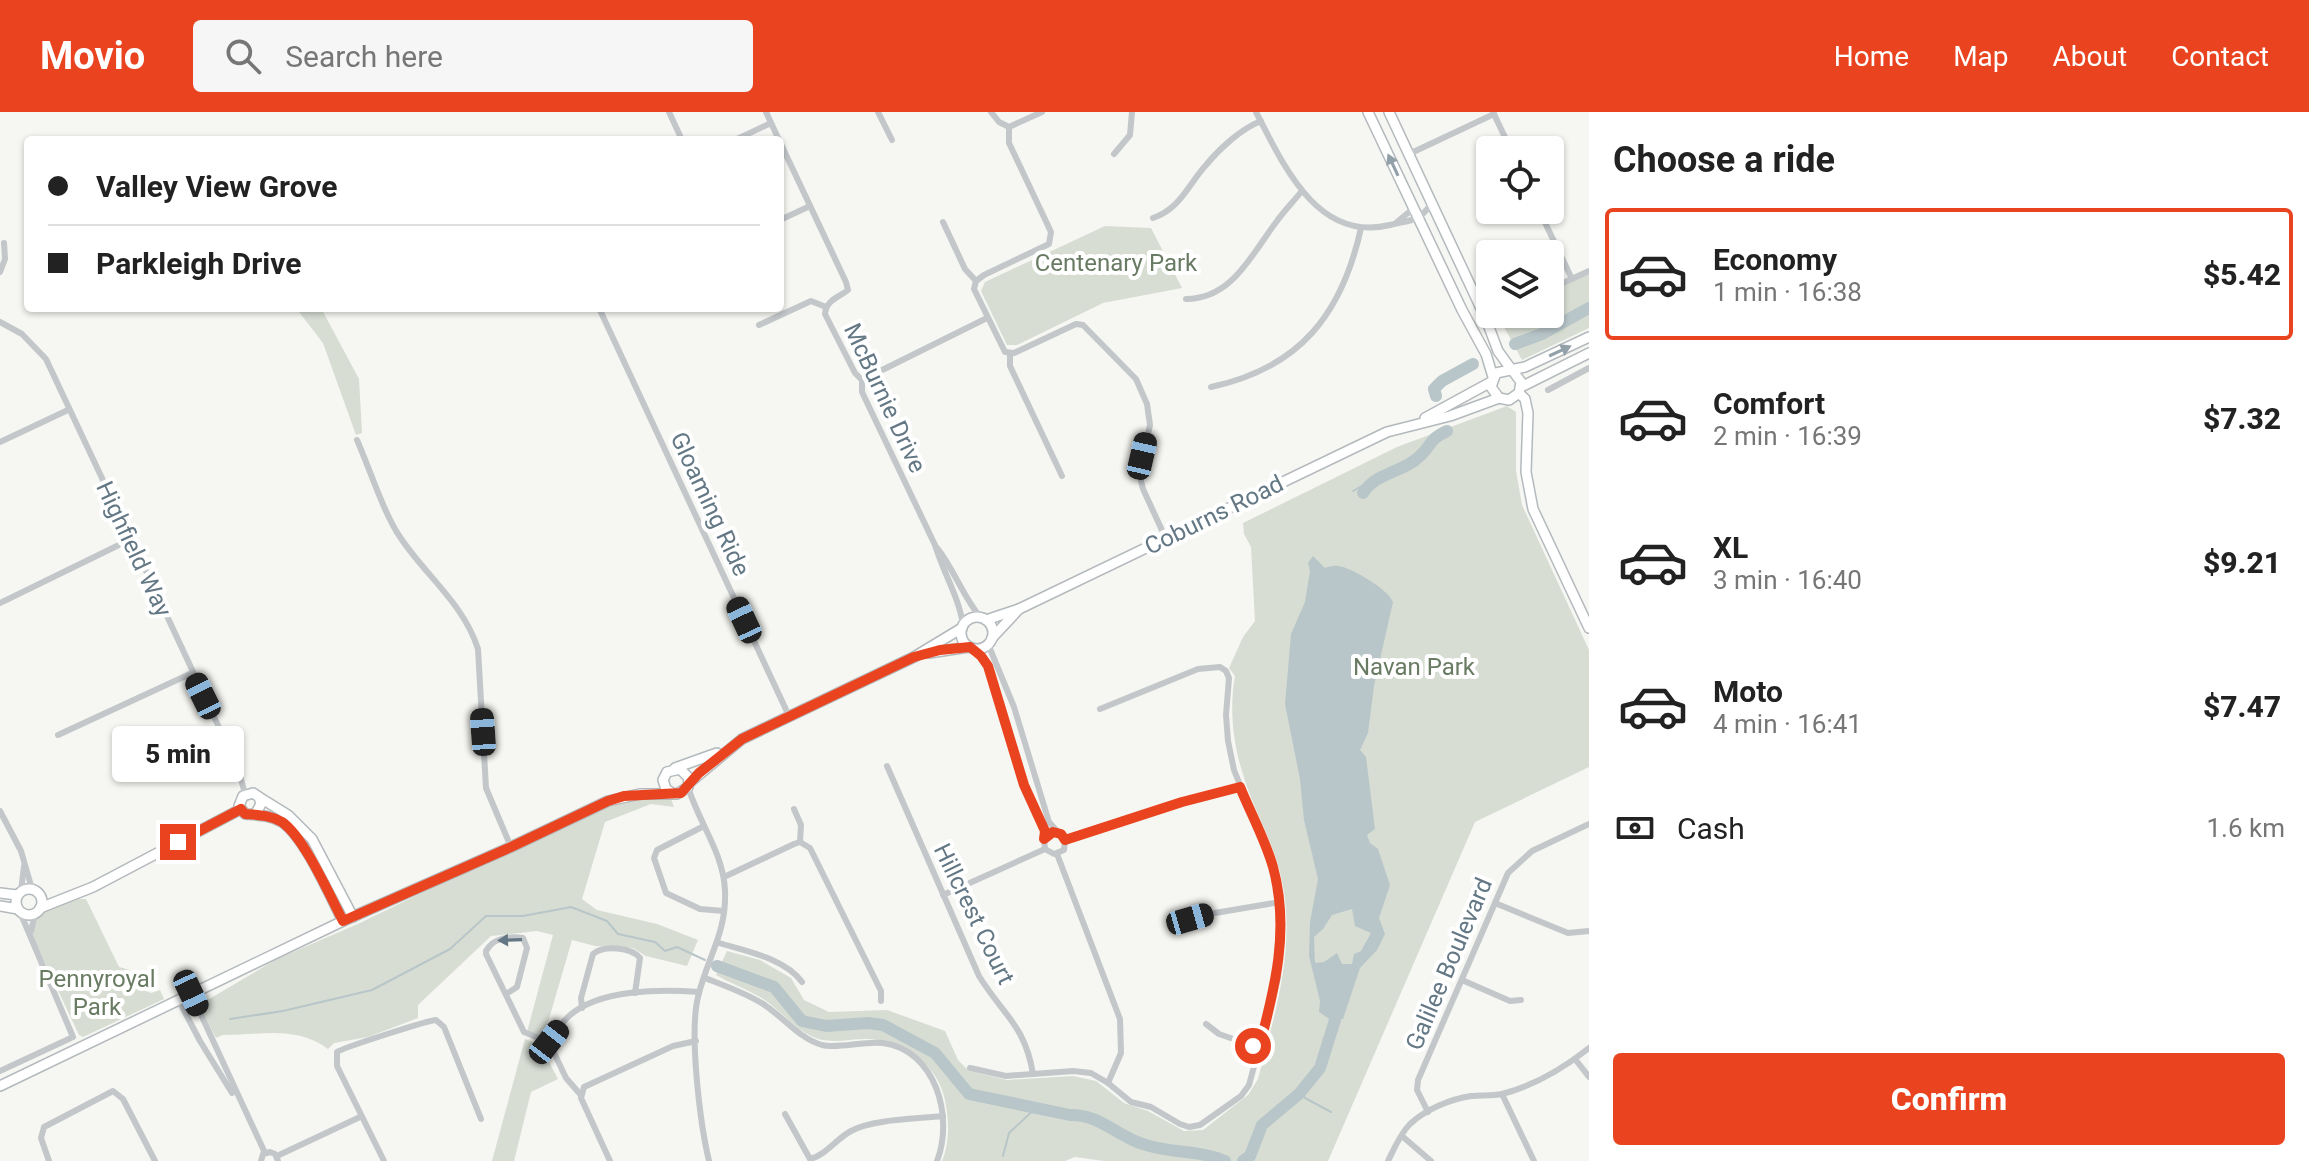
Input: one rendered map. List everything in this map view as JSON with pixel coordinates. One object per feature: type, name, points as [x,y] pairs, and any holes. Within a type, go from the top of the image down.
[{"type":"street","points":[[669,112],[680,136]]},
{"type":"street","name":"McBurnie Drive","points":[[766,112],[778,136]]},
{"type":"street","points":[[878,112],[892,140]]},
{"type":"street","points":[[991,112],[999,122],[1009,127]]},
{"type":"street","points":[[1009,127],[1042,112]]},
{"type":"street","points":[[1114,154],[1130,135],[1132,112]]},
{"type":"street","points":[[1256,112],[1301,192],[1333,218],[1361,228],[1375,229],[1419,219],[1431,204]]},
{"type":"street","points":[[1368,112],[1486,354],[1492,391],[1526,420]]},
{"type":"street","points":[[1389,112],[1431,204],[1476,290]]},
{"type":"street","points":[[1409,154],[1493,113],[1504,136]]},
{"type":"street","points":[[1153,218],[1166,214],[1181,199],[1225,145],[1261,121]]},
{"type":"street","points":[[743,136],[771,123]]},
{"type":"street","points":[[1009,127],[1009,143],[1052,239],[1049,244],[976,281],[974,289],[987,318],[1002,349],[1010,354]]},
{"type":"street","name":"McBurnie Drive","points":[[784,150],[848,290],[826,307],[825,314],[855,373],[862,380],[862,392],[935,545],[983,619]]},
{"type":"street","points":[[1186,299],[1200,299],[1215,293],[1236,277],[1301,192]]},
{"type":"street","points":[[784,218],[810,206]]},
{"type":"street","points":[[1395,224],[1414,208]]},
{"type":"street","points":[[943,222],[965,269],[976,281]]},
{"type":"street","points":[[1546,224],[1572,279]]},
{"type":"street","points":[[1211,387],[1243,380],[1274,366],[1324,320],[1348,277],[1361,228]]},
{"type":"street","points":[[0,272],[5,259],[4,243]]},
{"type":"street","points":[[1453,291],[1450,275],[1438,249],[1449,247],[1456,254]]},
{"type":"street","points":[[1564,283],[1589,271]]},
{"type":"street","points":[[759,325],[811,301],[826,307]]},
{"type":"street","name":"Gloaming Ride","points":[[601,312],[789,716]]},
{"type":"street","points":[[862,380],[987,318]]},
{"type":"street","name":"Highfield Way","points":[[0,322],[22,334],[46,359],[124,525],[125,542],[138,554],[238,768],[245,794]]},
{"type":"street","points":[[1010,354],[1076,324],[1083,325],[1124,363],[1136,379],[1147,404],[1150,425],[1139,473],[1166,539]]},
{"type":"street","points":[[1493,328],[1498,351],[1520,378],[1520,390],[1526,405],[1526,472],[1533,509],[1589,628]]},
{"type":"street","points":[[1492,380],[1500,371],[1512,370],[1589,337]]},
{"type":"street","points":[[1504,399],[1589,353]]},
{"type":"street","points":[[1010,354],[1010,366],[1062,476]]},
{"type":"street","points":[[1548,390],[1589,368]]},
{"type":"street","name":"Coburns Road","points":[[1411,425],[1492,380]]},
{"type":"street","name":"Coburns Road","points":[[983,619],[1019,609],[1387,432],[1504,399]]},
{"type":"street","points":[[0,442],[68,410]]},
{"type":"street","points":[[357,440],[398,536],[463,615],[473,632],[478,649],[486,788],[511,847]]},
{"type":"street","points":[[0,603],[125,542]]},
{"type":"street","name":"McBurnie Drive","points":[[935,545],[958,605],[962,626]]},
{"type":"street","name":"Coburns Road","points":[[990,641],[1019,609]]},
{"type":"street","points":[[0,1088],[178,999],[608,801],[640,794],[675,794],[742,739],[914,657],[971,618],[983,619],[992,628],[990,641],[1049,822],[1065,840],[1064,850],[1057,854],[1045,849],[1045,831],[1024,785],[988,666],[961,637],[962,626]]},
{"type":"street","points":[[914,657],[940,650],[972,648],[990,641]]},
{"type":"street","points":[[970,1068],[1006,1076],[1082,1071],[1108,1083],[1131,1102],[1151,1107],[1189,1127],[1200,1125],[1241,1096],[1249,1085],[1278,978],[1280,902],[1273,867],[1240,787],[1228,741],[1226,694],[1229,678],[1220,667],[1198,669],[1100,709]]},
{"type":"street","points":[[58,735],[192,673]]},
{"type":"street","points":[[640,794],[657,785],[664,775],[675,768],[728,749]]},
{"type":"street","name":"Hillcrest Court","points":[[887,766],[979,976],[1025,1039],[1033,1074]]},
{"type":"street","points":[[675,768],[684,771],[694,808]]},
{"type":"street","points":[[664,775],[663,785],[685,798],[694,808],[718,856],[724,877],[724,911],[719,943],[699,992],[694,1015],[707,1160]]},
{"type":"street","points":[[1065,840],[1182,802],[1240,787]]},
{"type":"street","points":[[253,793],[288,815],[312,839],[348,919],[291,829],[279,820],[256,813],[249,815],[241,809],[240,802],[245,794],[253,793]]},
{"type":"street","points":[[256,813],[261,804],[259,797]]},
{"type":"street","points":[[0,906],[27,915],[38,911],[93,887],[241,809]]},
{"type":"street","points":[[794,809],[801,825],[800,842]]},
{"type":"street","points":[[0,811],[24,862],[27,892],[19,910],[73,1037],[0,1071]]},
{"type":"street","name":"Galilee Boulevard","points":[[1428,1112],[1417,1090],[1418,1080],[1508,873],[1523,857],[1589,824]]},
{"type":"street","points":[[704,826],[657,850],[654,858],[663,888],[670,896],[700,909],[724,911]]},
{"type":"street","points":[[1044,839],[1058,832]]},
{"type":"street","points":[[724,877],[800,842]]},
{"type":"street","points":[[800,842],[810,848],[881,991],[881,1001]]},
{"type":"street","points":[[943,895],[1045,849]]},
{"type":"street","points":[[1057,854],[1120,1019],[1121,1053],[1108,1083]]},
{"type":"street","points":[[0,893],[27,892],[68,897]]},
{"type":"street","points":[[27,892],[42,900],[31,935]]},
{"type":"street","points":[[1171,925],[1209,914],[1280,902]]},
{"type":"street","points":[[1495,903],[1568,933],[1589,931]]},
{"type":"street","points":[[506,994],[517,987],[527,948],[525,940],[520,937],[499,939],[486,948],[486,954],[524,1032],[549,1042],[566,1078],[580,1094],[610,1161]]},
{"type":"street","points":[[719,943],[770,959],[793,972],[802,982]]},
{"type":"street","points":[[582,1008],[581,998],[593,954],[602,948],[638,954],[635,993]]},
{"type":"street","points":[[705,978],[765,1004],[800,1034],[823,1045],[861,1042],[887,1044],[921,1062],[932,1078],[943,1116],[943,1139],[937,1161]]},
{"type":"street","points":[[1462,980],[1510,1001],[1521,1000]]},
{"type":"street","points":[[549,1042],[569,1016],[609,998],[665,989],[699,992]]},
{"type":"street","points":[[191,993],[265,1153]]},
{"type":"street","points":[[178,999],[243,1110]]},
{"type":"street","points":[[384,1161],[337,1066],[337,1052],[349,1045],[371,1041],[433,1019],[444,1027],[481,1119]]},
{"type":"street","points":[[1206,1024],[1219,1034],[1259,1048]]},
{"type":"street","points":[[580,1094],[584,1087],[673,1046],[696,1041]]},
{"type":"street","points":[[1388,1161],[1410,1124],[1428,1112],[1470,1096],[1502,1094],[1552,1073],[1589,1048]]},
{"type":"street","points":[[1575,1059],[1589,1077]]},
{"type":"street","points":[[49,1161],[41,1138],[44,1127],[113,1091],[123,1099],[155,1161]]},
{"type":"street","points":[[1502,1094],[1534,1161]]},
{"type":"street","points":[[785,1114],[810,1159],[863,1126],[943,1116]]},
{"type":"street","points":[[265,1153],[270,1152],[277,1159],[360,1117]]},
{"type":"street","points":[[1402,1136],[1431,1161]]},
{"type":"street","points":[[261,1161],[265,1153]]},
{"type":"green space","name":"Centenary Park","points":[[1105,226],[1151,228],[1182,288],[1103,303],[1017,345],[1007,345],[981,291],[985,282]]},
{"type":"green space","points":[[1589,273],[1589,328],[1522,360],[1505,328],[1564,328],[1564,285]]},
{"type":"green space","points":[[299,312],[323,312],[359,379],[362,433],[356,435],[323,343]]},
{"type":"green space","name":"Navan Park","points":[[1507,406],[1516,412],[1516,471],[1522,505],[1589,650],[1589,767],[1475,822],[1328,1161],[1104,1161],[1075,1157],[1065,1161],[942,1161],[948,1131],[945,1100],[935,1076],[918,1057],[895,1044],[882,1041],[816,1038],[796,1027],[760,997],[716,975],[727,951],[760,960],[791,978],[804,1000],[829,1012],[887,1010],[945,1031],[958,1060],[969,1071],[1007,1080],[1073,1076],[1096,1081],[1124,1103],[1148,1111],[1184,1131],[1203,1130],[1248,1095],[1258,1079],[1282,981],[1287,931],[1282,881],[1274,852],[1243,775],[1233,726],[1235,676],[1229,668],[1243,637],[1255,621],[1251,547],[1244,534],[1243,523],[1397,447]]},
{"type":"green space","points":[[670,796],[674,807],[651,804],[605,822],[582,899],[597,910],[657,924],[698,940],[687,966],[646,956],[633,948],[595,946],[572,940],[542,1036],[527,1032],[553,935],[537,931],[491,936],[418,1005],[418,1018],[368,1037],[334,1043],[328,1049],[291,1034],[223,1035],[216,1038],[199,1005],[277,959],[360,923],[611,801]]},
{"type":"green space","name":"Pennyroyal Park","points":[[86,899],[119,967],[130,970],[138,988],[151,993],[160,990],[164,999],[83,1037],[79,1035],[32,935],[42,912]]},
{"type":"green space","points":[[525,1039],[540,1045],[558,1079],[531,1092],[514,1161],[492,1161]]},
{"type":"shaded area","points":[[1313,556],[1325,568],[1337,566],[1352,570],[1377,586],[1393,602],[1374,686],[1368,733],[1360,750],[1366,757],[1375,829],[1367,835],[1370,843],[1378,849],[1390,885],[1379,918],[1385,934],[1377,950],[1360,968],[1343,1019],[1331,1020],[1319,1012],[1320,1001],[1309,956],[1310,922],[1318,879],[1304,820],[1300,779],[1285,704],[1291,634],[1305,602],[1310,571],[1308,563]],"holes":[[[1352,909],[1355,926],[1371,933],[1361,951],[1354,954],[1352,964],[1342,964],[1337,953],[1324,962],[1315,963],[1314,937],[1332,915]]]},
{"type":"waterway","points":[[1515,344],[1542,334],[1589,308]]},
{"type":"waterway","points":[[1436,396],[1434,389],[1442,381],[1473,364]]},
{"type":"waterway","points":[[1363,493],[1375,481],[1413,462],[1447,431]]},
{"type":"waterway","points":[[1353,491],[1369,482]]},
{"type":"waterway","points":[[230,1019],[283,1011],[372,990],[450,949],[486,916],[523,916],[571,907],[607,921],[618,934],[655,942],[665,951],[677,947],[705,960]]},
{"type":"waterway","points":[[717,966],[774,987],[802,1021],[826,1026],[883,1025],[935,1053],[969,1094],[1089,1118],[1151,1146],[1225,1161]]},
{"type":"waterway","points":[[1243,1161],[1250,1156],[1262,1125],[1299,1094],[1320,1068],[1335,1020]]},
{"type":"waterway","points":[[1301,1091],[1305,1098],[1331,1112]]},
{"type":"waterway","points":[[1003,1156],[1009,1133],[1037,1107]]},
{"type":"route","points":[[178,842],[241,809],[245,814],[256,813],[279,820],[300,841],[343,921],[608,801],[640,794],[681,793],[699,773],[742,739],[914,657],[970,647],[988,666],[1024,785],[1045,831],[1044,839],[1058,832],[1065,840],[1182,802],[1240,787],[1273,867],[1281,914],[1278,978],[1259,1048],[1253,1046]]}]
